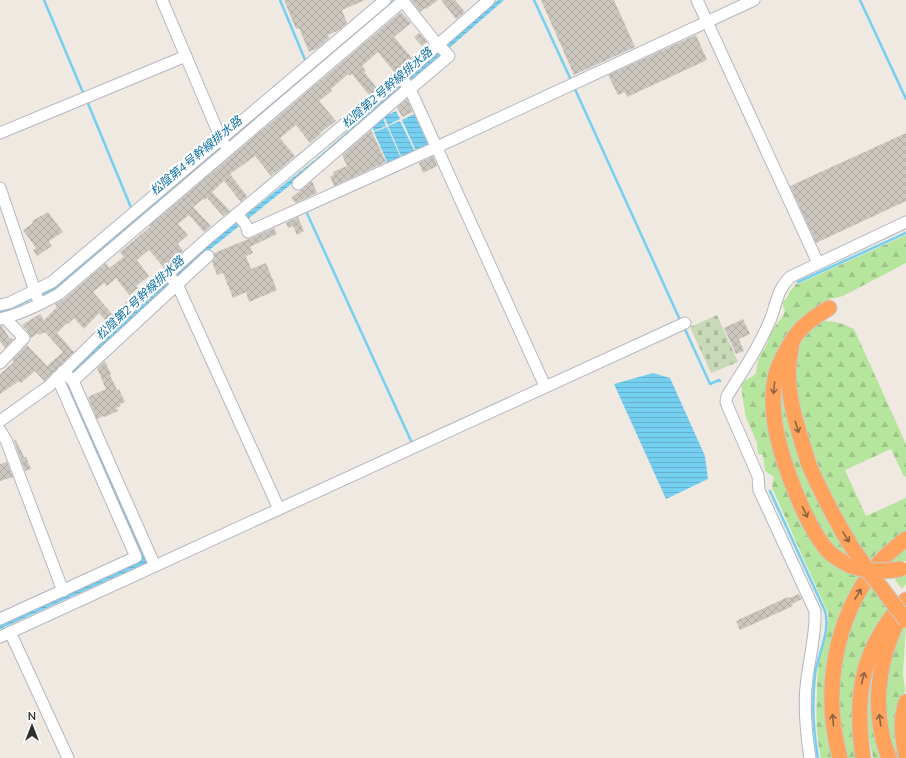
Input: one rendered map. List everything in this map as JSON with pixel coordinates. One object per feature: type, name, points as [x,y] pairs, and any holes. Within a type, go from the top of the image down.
[{"type":"highway","points":[[829,308],[809,320],[793,339],[781,360],[776,378],[774,396],[776,429],[780,444],[798,495],[815,531],[830,552],[840,561],[863,570],[877,572],[904,568]]},
{"type":"highway","points":[[793,339],[789,359],[790,395],[796,421],[810,465],[821,492],[850,544],[906,620]]},
{"type":"highway","points":[[840,758],[835,739],[832,700],[832,680],[840,640],[854,601],[865,582],[877,565],[893,549],[906,539]]},
{"type":"highway","points":[[863,753],[859,704],[861,685],[866,666],[880,633],[906,600]]},
{"type":"highway","points":[[889,758],[882,734],[879,716],[879,678],[888,644],[895,626],[906,606]]},
{"type":"highway","points":[[906,702],[902,724],[902,739],[906,756]]},
{"type":"street","points":[[162,0],[225,145]]},
{"type":"street","points":[[225,145],[385,0]]},
{"type":"street","points":[[0,363],[24,338],[2,318],[37,297],[52,282],[225,145],[403,0],[449,56],[406,84],[324,152],[299,176]]},
{"type":"street","points":[[172,279],[208,238],[241,219],[299,176],[324,152],[406,84],[489,0]]},
{"type":"street","points":[[697,0],[818,263]]},
{"type":"street","points":[[241,219],[248,232],[754,0]]},
{"type":"street","points":[[0,133],[186,56]]},
{"type":"street","points":[[406,84],[545,386]]},
{"type":"street","points":[[0,188],[37,297]]},
{"type":"street","points":[[810,758],[805,708],[806,679],[816,627],[815,611],[759,490],[758,476],[726,402],[727,396],[752,356],[771,318],[776,298],[782,284],[790,277],[818,263],[906,222]]},
{"type":"street","points":[[0,421],[49,386],[66,377],[114,322],[172,279],[208,256]]},
{"type":"street","points":[[172,279],[279,509]]},
{"type":"street","points":[[0,305],[37,297]]},
{"type":"street","points":[[0,637],[685,323]]},
{"type":"street","points":[[66,377],[155,566]]},
{"type":"street","points":[[0,619],[136,558],[66,377]]},
{"type":"street","points":[[0,430],[6,440],[63,591]]},
{"type":"street","points":[[10,632],[68,758]]},
{"type":"green space","points":[[906,235],[906,263],[843,296],[830,299],[804,317],[769,394],[812,534],[864,575],[838,625],[835,758],[821,758],[818,742],[816,709],[817,678],[819,662],[827,632],[828,613],[773,490],[772,485],[774,477],[765,471],[763,455],[758,454],[757,443],[745,415],[742,383],[756,373],[758,360],[768,342],[770,333],[785,311],[782,303],[788,297],[789,292],[795,284],[798,284]]},
{"type":"green space","points":[[717,315],[738,362],[711,373],[690,327]]},
{"type":"green space","points":[[824,321],[840,323],[854,329],[906,444],[906,476],[904,477],[891,449],[845,470],[866,516],[906,498],[906,532],[871,564],[845,526],[814,462],[800,417],[794,373],[796,357],[801,342],[808,332]]},
{"type":"green space","points":[[784,373],[786,399],[856,562],[845,556],[836,548],[821,529],[811,512],[795,473],[783,432],[780,413],[779,394]]},
{"type":"green space","points":[[906,545],[906,561],[884,565]]},
{"type":"green space","points":[[906,569],[906,584],[902,589],[890,573]]},
{"type":"green space","points":[[871,581],[890,607],[879,623],[853,698],[852,734],[855,758],[845,758],[837,686],[845,636]]},
{"type":"green space","points":[[902,618],[906,623],[903,673],[905,691],[900,705],[903,758],[897,758],[887,717],[886,685],[889,661]]},
{"type":"green space","points":[[875,654],[885,758],[873,758],[867,729],[866,693]]},
{"type":"water","points":[[498,0],[504,0],[319,162],[203,255],[67,381],[148,562],[0,629],[0,624],[142,560],[62,380],[198,253],[316,159]]},
{"type":"water","points":[[396,111],[400,119],[388,125],[384,117],[389,112],[390,114]]},
{"type":"water","points":[[414,114],[429,146],[416,151],[402,120]]},
{"type":"water","points":[[383,118],[386,126],[374,131],[372,127]]},
{"type":"water","points":[[400,121],[415,152],[402,158],[388,126]]},
{"type":"water","points":[[387,127],[401,158],[388,164],[374,132]]},
{"type":"water","points":[[653,373],[670,378],[705,456],[708,479],[666,499],[614,384]]},
{"type":"building","points":[[284,0],[365,0],[342,10],[347,23],[337,31],[328,35],[329,38],[318,48],[309,52],[299,28],[296,29]]},
{"type":"building","points":[[411,0],[438,0],[420,12]]},
{"type":"building","points":[[441,0],[455,0],[465,12],[456,19]]},
{"type":"building","points":[[541,0],[614,0],[635,47],[574,75]]},
{"type":"building","points":[[401,12],[411,23],[394,37],[412,58],[395,73],[378,52],[362,66],[366,71],[364,72],[377,88],[369,95],[352,74],[349,76],[348,74],[331,89],[332,91],[319,101],[336,121],[310,143],[296,125],[280,138],[295,156],[271,176],[255,156],[230,174],[247,196],[241,202],[224,181],[212,192],[230,211],[223,216],[207,198],[204,200],[203,199],[193,207],[211,226],[204,232],[189,215],[178,224],[188,235],[178,244],[183,251],[164,268],[149,250],[137,260],[149,276],[136,286],[138,288],[129,295],[116,278],[107,286],[104,283],[93,292],[112,314],[106,321],[99,313],[84,329],[74,318],[57,333],[74,352],[44,381],[35,371],[21,383],[19,381],[0,394],[0,374],[14,362],[12,360],[27,345],[47,366],[63,352],[45,332],[39,335],[38,333],[31,338],[29,333],[22,325],[40,314],[44,320],[57,307],[55,305],[57,303],[64,299],[106,263],[109,268],[124,257],[120,252],[150,227],[149,226]]},
{"type":"building","points":[[419,33],[427,42],[422,46],[414,37]]},
{"type":"building","points":[[696,35],[707,60],[627,97],[625,92],[618,95],[608,75]]},
{"type":"building","points":[[407,99],[413,112],[402,117],[397,107]]},
{"type":"building","points":[[371,130],[386,162],[334,186],[330,176],[334,175],[333,172],[347,166],[342,155]]},
{"type":"building","points":[[906,133],[906,201],[816,243],[790,186]]},
{"type":"building","points":[[433,156],[437,166],[423,173],[419,163]]},
{"type":"building","points":[[312,181],[317,193],[296,203],[291,198]]},
{"type":"building","points":[[48,212],[63,232],[49,241],[52,246],[37,256],[33,250],[36,248],[23,230],[33,223],[32,221]]},
{"type":"building","points":[[298,217],[304,231],[297,235],[293,226],[288,228],[286,223]]},
{"type":"building","points":[[274,228],[277,234],[250,247],[253,253],[246,256],[251,269],[266,263],[277,290],[249,302],[246,292],[233,298],[223,273],[217,275],[212,262],[215,258],[214,253]]},
{"type":"building","points":[[743,319],[750,334],[739,339],[744,351],[736,354],[724,328]]},
{"type":"building","points":[[0,326],[2,326],[10,339],[13,339],[5,348],[0,341]]},
{"type":"building","points":[[105,361],[117,390],[119,389],[125,402],[116,408],[118,411],[97,419],[88,397],[106,389],[97,368]]},
{"type":"building","points":[[16,440],[31,469],[25,471],[14,441]]},
{"type":"building","points":[[7,462],[13,477],[0,481],[0,464]]},
{"type":"building","points":[[799,594],[802,599],[792,604],[793,606],[740,630],[736,621],[788,597],[789,598]]},
{"type":"waterway","points":[[44,0],[84,95]]},
{"type":"waterway","points":[[280,0],[306,62]]},
{"type":"waterway","name":"松陰第4号幹線排水路","points":[[226,143],[395,0]]},
{"type":"waterway","points":[[534,0],[571,80]]},
{"type":"waterway","points":[[860,0],[906,99]]},
{"type":"waterway","points":[[574,87],[680,320]]},
{"type":"waterway","points":[[87,101],[132,210]]},
{"type":"waterway","name":"松陰第4号幹線排水路","points":[[39,295],[54,289],[223,146]]},
{"type":"waterway","points":[[305,209],[412,443]]},
{"type":"waterway","points":[[798,282],[906,233]]},
{"type":"waterway","name":"松陰第4号幹線排水路","points":[[0,311],[11,308],[35,297]]},
{"type":"waterway","points":[[684,327],[710,384],[719,380],[720,381]]},
{"type":"waterway","points":[[770,491],[825,611],[825,634],[814,684],[815,737],[818,758]]},
{"type":"water label","name":"松陰第2号幹線排水路","points":[[387,88]]},
{"type":"water label","name":"松陰第2号幹線排水路","points":[[140,298]]}]
